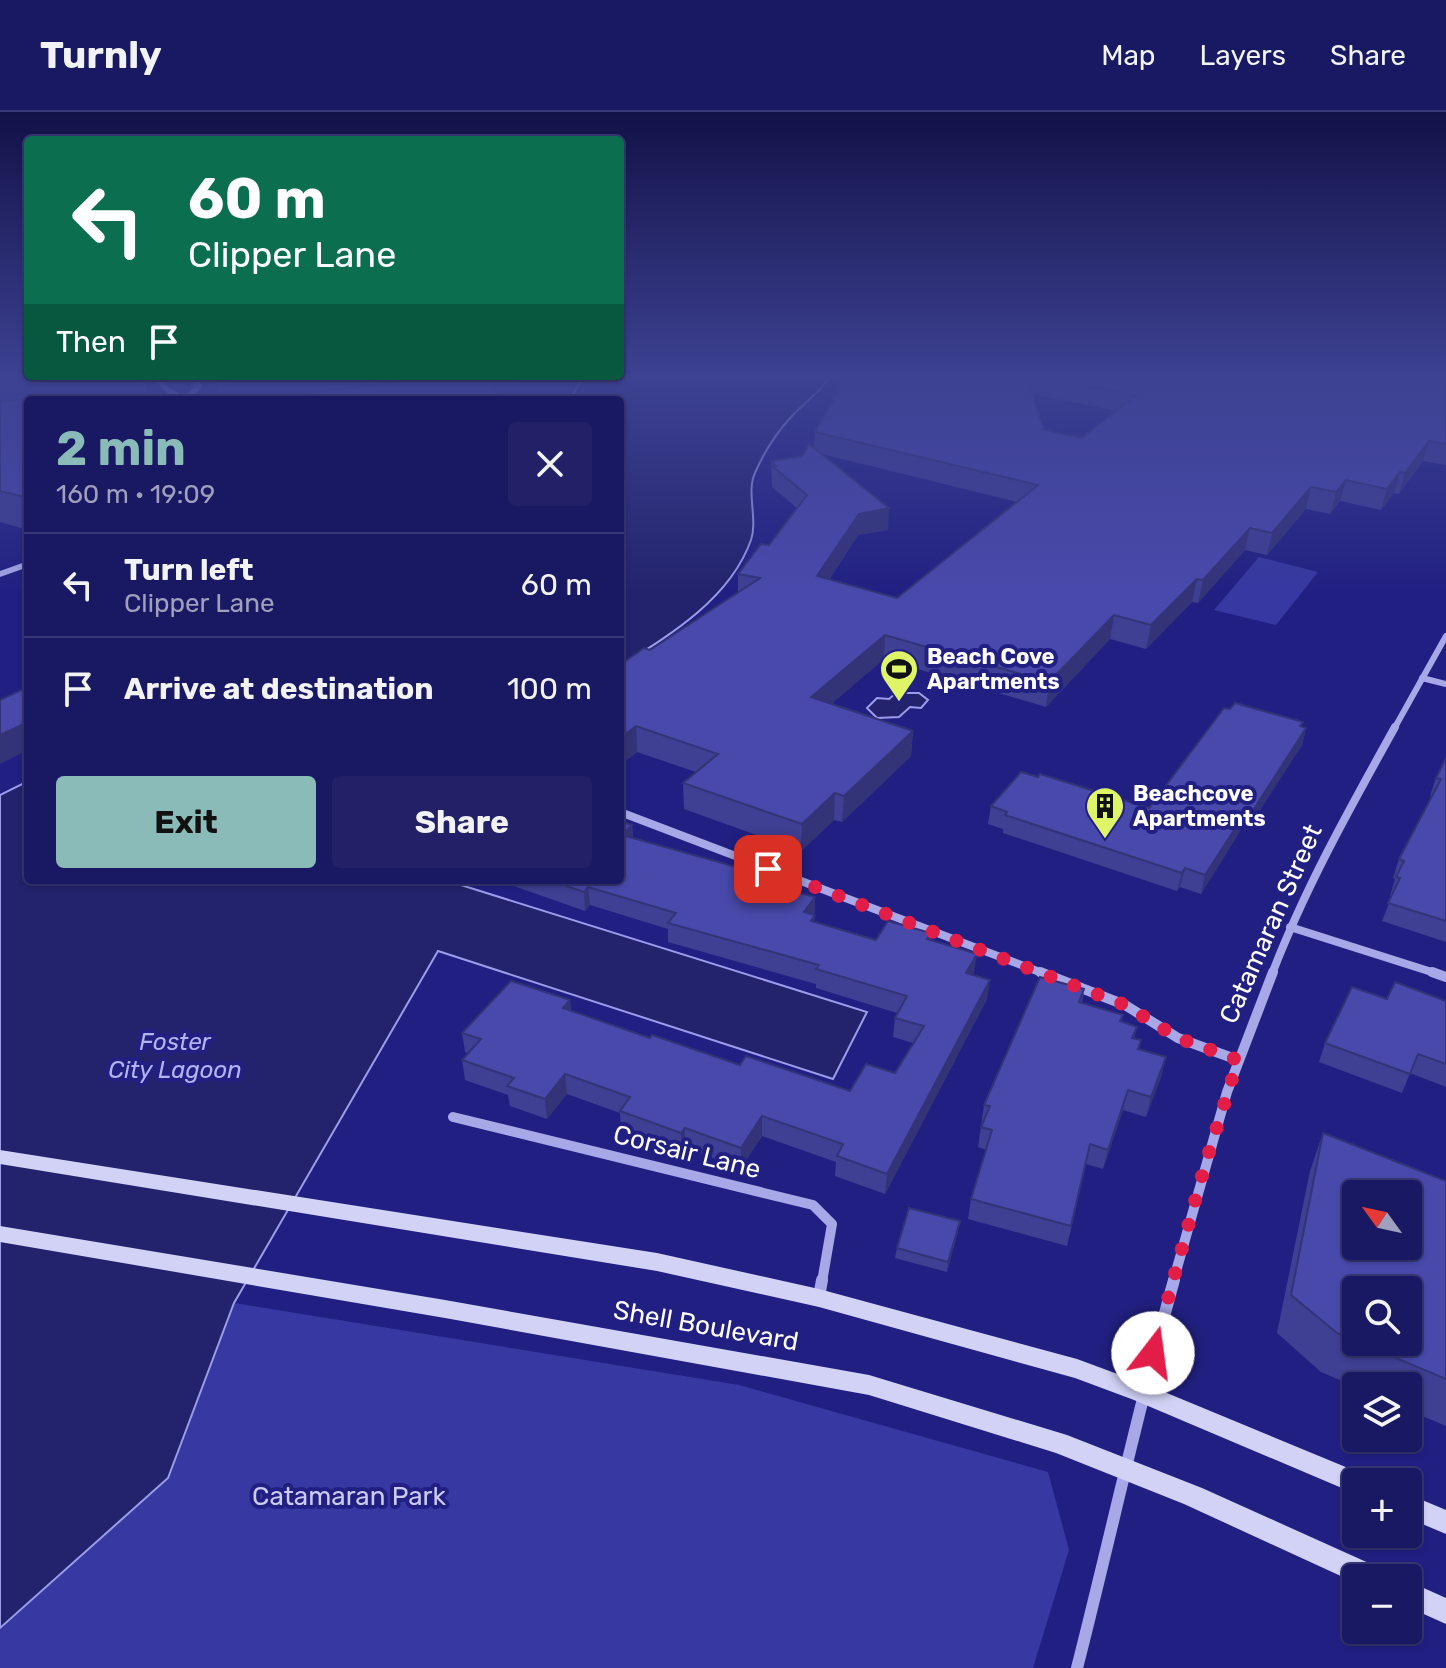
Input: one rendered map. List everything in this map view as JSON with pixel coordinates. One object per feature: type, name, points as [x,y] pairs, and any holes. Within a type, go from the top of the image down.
[{"type":"main road","name":"Shell Boulevard","points":[[0,1157],[657,1262],[819,1298],[1077,1369],[1342,1477]]},
{"type":"main road","name":"Shell Boulevard","points":[[0,1234],[869,1385],[1059,1443],[1342,1564]]},
{"type":"main road","points":[[1422,1512],[1446,1522]]},
{"type":"main road","points":[[1422,1600],[1446,1611]]},
{"type":"street","points":[[0,574],[24,565]]},
{"type":"street","name":"Catamaran Street","points":[[1077,1668],[1112,1533],[1142,1393],[1205,1165],[1238,1060],[1290,927],[1327,849],[1446,636]]},
{"type":"street","points":[[1422,678],[1446,684]]},
{"type":"street","points":[[624,814],[1125,1005],[1178,1038],[1238,1060]]},
{"type":"street","points":[[1290,927],[1446,977]]},
{"type":"street","name":"Corsair Lane","points":[[453,1117],[813,1205],[832,1224],[819,1298]]},
{"type":"green space","points":[[1259,557],[1318,572],[1276,625],[1214,610]]},
{"type":"green space","name":"Catamaran Park","points":[[234,1303],[739,1385],[1048,1472],[1069,1550],[1033,1668],[0,1668],[0,1628],[168,1478]]},
{"type":"water","points":[[624,450],[767,450],[753,480],[753,532],[741,561],[714,598],[659,642],[624,664]]},
{"type":"water","name":"Beach Cove Apartments","points":[[896,693],[919,693],[928,700],[921,708],[910,707],[899,717],[877,718],[867,708],[877,698],[889,699]]},
{"type":"water","name":"Foster City Lagoon","points":[[24,783],[24,884],[458,884],[867,1012],[833,1079],[438,951],[234,1303],[168,1478],[0,1628],[0,795]]},
{"type":"building","points":[[0,450],[24,450],[24,497],[0,491]]},
{"type":"building","points":[[806,450],[816,450],[889,508],[859,514],[817,576],[897,598],[1038,485],[889,450],[1423,450],[1405,473],[1400,472],[1387,489],[1346,480],[1336,492],[1311,487],[1272,533],[1250,528],[1203,580],[1197,579],[1151,625],[1114,615],[1049,682],[885,635],[811,697],[913,731],[844,796],[835,793],[802,824],[683,783],[718,754],[636,726],[624,735],[624,662],[644,648],[650,650],[760,578],[738,574],[761,544],[769,545],[807,495],[772,466],[776,466],[771,461],[802,456]]},
{"type":"building","points":[[24,689],[24,724],[0,735],[0,700]]},
{"type":"building","points":[[1235,703],[1303,722],[1300,726],[1306,728],[1252,812],[1247,810],[1205,875],[1185,868],[1182,873],[1005,815],[1007,812],[991,806],[1021,772],[1038,777],[1040,774],[1149,808],[1224,708],[1230,709]]},
{"type":"building","points":[[1446,758],[1446,921],[1388,903],[1400,878],[1396,877],[1404,861],[1399,859],[1441,779],[1436,778]]},
{"type":"building","points":[[624,822],[632,825],[624,833]]},
{"type":"building","points":[[624,836],[772,877],[766,884],[815,897],[804,912],[815,915],[811,921],[876,940],[888,921],[931,933],[927,939],[977,954],[966,973],[990,980],[887,1174],[837,1156],[843,1144],[762,1116],[741,1148],[685,1128],[681,1133],[620,1111],[630,1097],[565,1074],[545,1099],[507,1086],[514,1078],[462,1060],[481,1039],[462,1033],[511,981],[570,1000],[563,1008],[650,1038],[652,1035],[740,1065],[746,1056],[850,1091],[866,1064],[895,1073],[924,1026],[895,1018],[907,996],[816,969],[819,965],[668,923],[676,913],[588,887],[584,892],[561,884],[624,884]]},
{"type":"building","points":[[1040,977],[1084,989],[1079,1002],[1123,1015],[1120,1021],[1137,1027],[1132,1038],[1141,1040],[1138,1049],[1166,1057],[1151,1097],[1128,1090],[1108,1150],[1090,1144],[1071,1226],[971,1199],[992,1130],[981,1127],[990,1106],[984,1105]]},
{"type":"building","points":[[1395,982],[1446,1001],[1446,1064],[1418,1054],[1410,1074],[1325,1043],[1352,987],[1387,999]]},
{"type":"building","points":[[1323,1133],[1446,1181],[1446,1379],[1391,1356],[1422,1356],[1422,1276],[1342,1276],[1342,1335],[1291,1295]]},
{"type":"building","points":[[909,1208],[960,1221],[948,1262],[897,1248]]},
{"type":"place","name":"Beach Cove Apartments","points":[[899,703]]},
{"type":"place","name":"Beachcove Apartments","points":[[1105,840]]},
{"type":"route","points":[[768,869],[1125,1005],[1178,1038],[1238,1060],[1205,1165],[1153,1353]]}]
